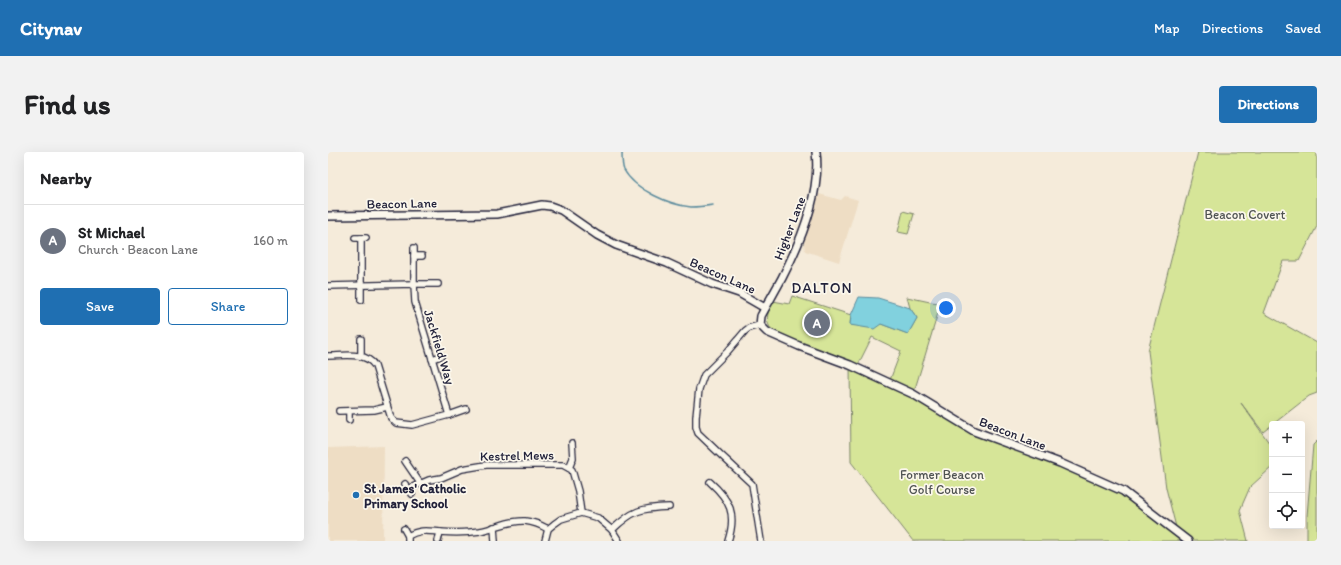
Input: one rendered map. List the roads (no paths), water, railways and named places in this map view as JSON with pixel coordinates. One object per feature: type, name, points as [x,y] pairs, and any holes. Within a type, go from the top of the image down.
[{"type":"street","name":"Higher Lane","points":[[765,308],[795,251],[812,202],[816,181],[816,152]]},
{"type":"street","name":"Beacon Lane","points":[[328,216],[498,214],[542,205],[561,210],[611,242],[667,263],[712,284],[739,294],[765,308],[760,320],[760,325],[766,332],[850,365],[913,394],[974,431],[1060,464],[1123,491],[1188,541]]},
{"type":"street","points":[[361,238],[361,300]]},
{"type":"street","name":"Jackfield Way","points":[[414,248],[415,302],[449,414]]},
{"type":"street","points":[[414,256],[422,256]]},
{"type":"street","points":[[328,286],[438,284]]},
{"type":"street","points":[[760,325],[744,331],[728,352],[704,374],[699,389],[696,427],[698,433],[752,484],[762,541]]},
{"type":"street","points":[[361,339],[361,356]]},
{"type":"street","points":[[328,356],[361,356],[370,359],[376,366],[388,407],[393,421],[396,423],[404,425],[417,424],[466,409]]},
{"type":"street","points":[[432,359],[441,356]]},
{"type":"street","points":[[339,410],[378,410],[388,407]]},
{"type":"street","points":[[349,411],[349,420]]},
{"type":"street","name":"Kestrel Mews","points":[[569,468],[573,458],[572,443]]},
{"type":"street","points":[[405,461],[420,483]]},
{"type":"street","name":"Kestrel Mews","points":[[408,489],[420,483],[441,478],[462,469],[486,465],[564,465],[572,470],[576,482],[581,513]]},
{"type":"street","points":[[710,482],[722,492],[729,504],[732,517],[728,541]]},
{"type":"street","points":[[612,530],[634,512],[649,508],[669,507]]},
{"type":"street","points":[[545,541],[548,529],[561,519],[581,513],[598,518],[612,530],[619,541]]},
{"type":"street","points":[[404,529],[408,539],[415,532],[425,530],[440,532],[481,531],[514,521],[526,521],[539,524],[548,529]]},
{"type":"street","points":[[494,527],[495,541]]},
{"type":"street","points":[[438,541],[440,532]]},
{"type":"water","points":[[859,297],[878,298],[910,308],[917,318],[908,334],[881,324],[874,329],[850,325],[851,315]]},
{"type":"waterway","points":[[622,152],[622,164],[624,170],[629,177],[644,190],[663,200],[683,206],[694,207],[713,205]]},
{"type":"place","name":"St Michael","points":[[817,323]]},
{"type":"place","name":"St James' Catholic Primary School","points":[[356,495]]},
{"type":"district","name":"DALTON","points":[[822,288]]},
{"type":"park label","name":"Beacon Covert","points":[[1245,214]]},
{"type":"park label","name":"Former Beacon Golf Course","points":[[942,482]]}]
